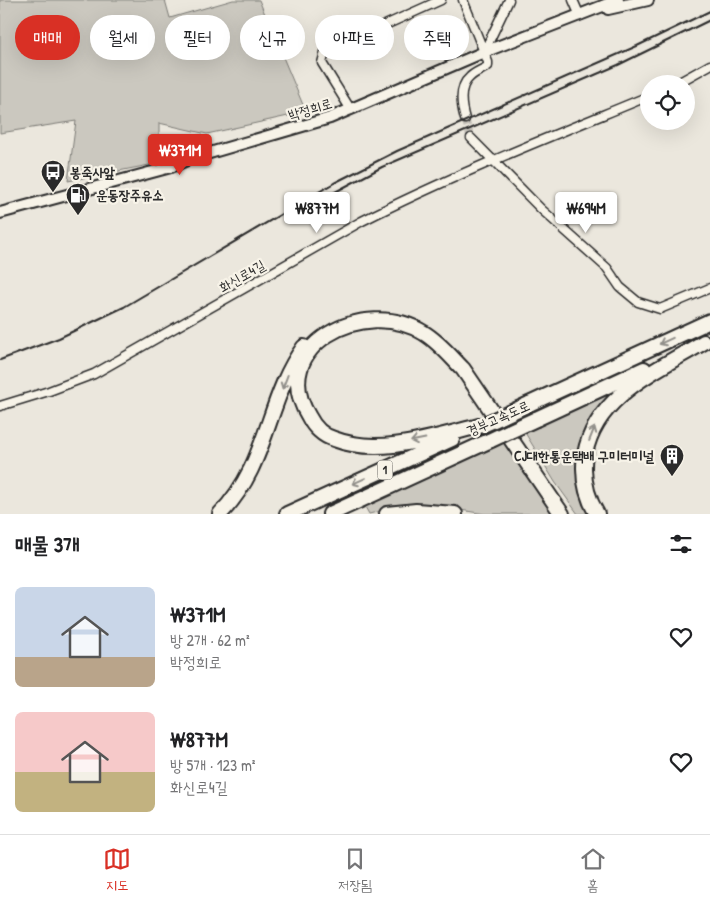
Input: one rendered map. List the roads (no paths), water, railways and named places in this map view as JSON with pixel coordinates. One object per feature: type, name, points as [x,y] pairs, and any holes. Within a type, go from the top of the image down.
[{"type":"highway","points":[[220,514],[240,489],[256,461],[288,372],[302,350],[325,326],[349,315],[372,311],[396,313],[418,321],[433,329],[453,347],[494,398],[571,514]]},
{"type":"highway","points":[[483,425],[394,444],[356,445],[334,440],[321,432],[305,412],[299,382],[303,363],[307,354],[324,336],[348,324],[375,318],[394,321],[419,330],[445,350],[463,369],[562,514]]},
{"type":"highway","name":"경부고속도로","points":[[286,514],[710,321]]},
{"type":"highway","name":"경부고속도로","points":[[330,514],[707,340]]},
{"type":"highway","points":[[596,514],[588,495],[584,462],[589,440],[597,421],[623,392],[707,340]]},
{"type":"highway","points":[[387,514],[416,511],[455,514]]},
{"type":"street","points":[[351,110],[322,63],[325,52],[441,0]]},
{"type":"street","points":[[463,0],[488,62],[488,66],[472,75],[464,84],[460,102],[464,119]]},
{"type":"street","points":[[484,52],[509,0]]},
{"type":"street","points":[[573,0],[580,16]]},
{"type":"street","points":[[592,11],[609,0]]},
{"type":"street","name":"박정희로","points":[[0,213],[171,167],[189,158],[330,118],[484,52],[618,0]]},
{"type":"street","points":[[592,11],[648,0]]},
{"type":"street","points":[[692,75],[710,65]]},
{"type":"street","name":"화신로4길","points":[[0,406],[49,391],[94,374],[362,221],[493,160],[640,100]]},
{"type":"street","points":[[472,138],[541,209],[607,268],[620,287],[638,302],[660,309],[710,288]]},
{"type":"tunnel","points":[[465,119],[471,138]]},
{"type":"railway","points":[[0,360],[59,338],[124,307],[334,183],[397,151],[637,46],[710,11]]},
{"type":"railway","points":[[307,207],[382,167],[618,65],[710,20]]},
{"type":"place","name":"봉죽사앞","points":[[53,193]]},
{"type":"place","name":"운동장주유소","points":[[78,216]]},
{"type":"place","name":"CJ대한통운택배 구미터미널","points":[[672,477]]}]
